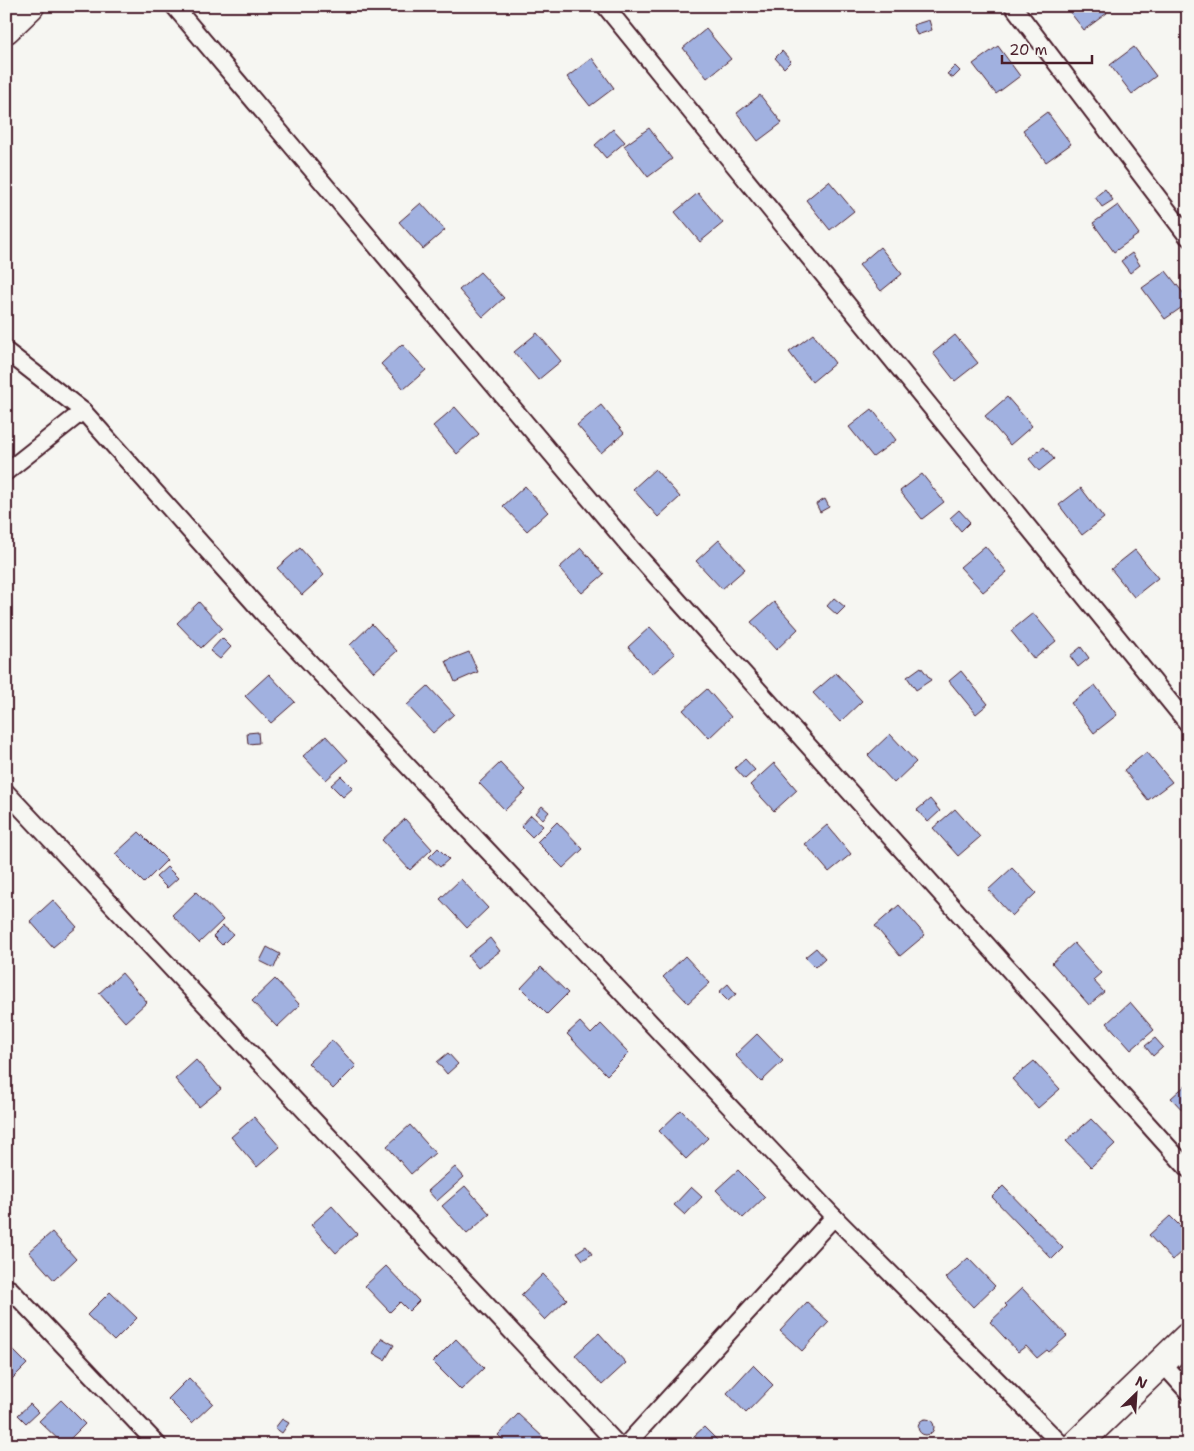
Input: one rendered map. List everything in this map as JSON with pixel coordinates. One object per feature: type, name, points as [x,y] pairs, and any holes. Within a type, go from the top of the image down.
[{"type":"street","points":[[6,29],[30,6]]},
{"type":"street","points":[[1076,1445],[1188,1337]]},
{"type":"lane","points":[[174,6],[631,548],[1188,1169]]},
{"type":"lane","points":[[605,6],[1188,724]]},
{"type":"lane","points":[[1013,6],[1188,237]]},
{"type":"lane","points":[[6,350],[83,411],[263,613],[834,1217],[1062,1445]]},
{"type":"lane","points":[[6,472],[83,411]]},
{"type":"lane","points":[[6,792],[618,1445]]},
{"type":"lane","points":[[626,1445],[834,1217]]},
{"type":"lane","points":[[10,1290],[158,1445]]},
{"type":"lane","points":[[1161,1362],[1188,1392]]},
{"type":"building","points":[[1065,6],[1101,6],[1107,13],[1084,30]]},
{"type":"building","points":[[929,20],[932,30],[917,35],[913,25]]},
{"type":"building","points":[[706,29],[731,59],[707,78],[683,48]]},
{"type":"building","points":[[998,46],[1020,76],[996,94],[973,64]]},
{"type":"building","points":[[1134,47],[1156,76],[1132,94],[1110,65]]},
{"type":"building","points":[[782,51],[791,61],[784,68],[775,58]]},
{"type":"building","points":[[592,58],[614,88],[590,106],[567,77]]},
{"type":"building","points":[[955,66],[960,71],[953,78],[947,74]]},
{"type":"building","points":[[760,95],[782,123],[758,141],[737,113]]},
{"type":"building","points":[[1047,112],[1071,144],[1046,162],[1023,130]]},
{"type":"building","points":[[649,128],[672,159],[648,177],[624,146]]},
{"type":"building","points":[[613,129],[625,142],[606,158],[595,145]]},
{"type":"building","points":[[1188,152],[1188,168],[1180,158]]},
{"type":"building","points":[[829,181],[854,211],[830,230],[806,200]]},
{"type":"building","points":[[1105,189],[1113,200],[1102,207],[1095,197]]},
{"type":"building","points":[[698,193],[723,223],[700,242],[675,212]]},
{"type":"building","points":[[421,203],[445,230],[423,249],[399,222]]},
{"type":"building","points":[[1118,205],[1139,234],[1114,252],[1093,223]]},
{"type":"building","points":[[880,247],[902,274],[881,291],[859,265]]},
{"type":"building","points":[[1132,253],[1140,265],[1130,273],[1121,261]]},
{"type":"building","points":[[1166,271],[1188,299],[1188,303],[1165,319],[1142,288]]},
{"type":"building","points":[[480,272],[504,298],[483,317],[459,290]]},
{"type":"building","points":[[537,333],[561,361],[538,380],[514,352]]},
{"type":"building","points":[[813,334],[835,363],[812,382],[789,352]]},
{"type":"building","points":[[955,335],[978,363],[955,381],[933,353]]},
{"type":"building","points":[[402,344],[426,370],[404,389],[381,364]]},
{"type":"building","points":[[1007,397],[1032,426],[1010,445],[985,416]]},
{"type":"building","points":[[601,405],[624,433],[601,453],[577,425]]},
{"type":"building","points":[[455,407],[479,434],[457,454],[433,426]]},
{"type":"building","points":[[872,409],[896,440],[873,457],[849,427]]},
{"type":"building","points":[[1044,447],[1054,459],[1039,471],[1029,459]]},
{"type":"building","points":[[655,469],[680,497],[658,517],[633,489]]},
{"type":"building","points":[[922,474],[944,502],[922,519],[900,491]]},
{"type":"building","points":[[525,486],[548,512],[527,531],[503,506]]},
{"type":"building","points":[[1081,488],[1104,518],[1082,535],[1059,505]]},
{"type":"building","points":[[825,499],[829,507],[820,512],[816,504]]},
{"type":"building","points":[[959,510],[970,522],[961,531],[950,518]]},
{"type":"building","points":[[719,540],[745,569],[722,589],[696,561]]},
{"type":"building","points":[[985,546],[1007,572],[983,592],[960,567]]},
{"type":"building","points":[[300,548],[324,575],[302,595],[277,568]]},
{"type":"building","points":[[581,548],[604,574],[582,593],[559,568]]},
{"type":"building","points":[[1135,550],[1158,578],[1134,597],[1111,569]]},
{"type":"building","points":[[834,598],[845,607],[837,615],[827,606]]},
{"type":"building","points":[[199,602],[222,628],[201,648],[177,623]]},
{"type":"building","points":[[774,602],[798,629],[776,650],[751,622]]},
{"type":"building","points":[[1033,613],[1056,641],[1034,659],[1011,631]]},
{"type":"building","points":[[372,624],[397,651],[374,672],[350,645]]},
{"type":"building","points":[[650,627],[675,654],[652,674],[628,647]]},
{"type":"building","points":[[222,638],[231,647],[220,659],[210,651]]},
{"type":"building","points":[[1081,647],[1089,658],[1078,667],[1070,656]]},
{"type":"building","points":[[469,652],[478,672],[455,682],[446,661]]},
{"type":"building","points":[[921,667],[931,680],[916,690],[907,677]]},
{"type":"building","points":[[961,671],[988,704],[976,714],[949,681]]},
{"type":"building","points":[[836,673],[862,701],[840,722],[813,693]]},
{"type":"building","points":[[269,674],[295,702],[271,723],[245,696]]},
{"type":"building","points":[[1095,685],[1117,715],[1094,733],[1071,703]]},
{"type":"building","points":[[428,686],[454,714],[433,733],[407,705]]},
{"type":"building","points":[[707,689],[731,717],[709,738],[683,710]]},
{"type":"building","points":[[258,732],[259,743],[248,744],[247,733]]},
{"type":"building","points":[[890,734],[916,762],[894,783],[868,755]]},
{"type":"building","points":[[326,736],[348,760],[326,780],[303,756]]},
{"type":"building","points":[[1147,752],[1172,782],[1148,800],[1124,770]]},
{"type":"building","points":[[745,759],[755,770],[745,779],[735,768]]},
{"type":"building","points":[[500,763],[526,790],[505,810],[479,783]]},
{"type":"building","points":[[774,763],[797,790],[774,811],[750,785]]},
{"type":"building","points":[[341,776],[353,788],[343,797],[331,785]]},
{"type":"building","points":[[930,799],[940,811],[928,822],[917,810]]},
{"type":"building","points":[[542,806],[549,812],[543,819],[536,813]]},
{"type":"building","points":[[955,809],[980,837],[958,856],[933,828]]},
{"type":"building","points":[[531,815],[543,826],[532,837],[521,826]]},
{"type":"building","points":[[405,819],[432,849],[410,870],[382,840]]},
{"type":"building","points":[[557,822],[583,849],[563,868],[537,842]]},
{"type":"building","points":[[827,825],[851,854],[829,872],[805,844]]},
{"type":"building","points":[[139,832],[167,860],[144,883],[115,854]]},
{"type":"building","points":[[438,848],[449,859],[440,867],[429,857]]},
{"type":"building","points":[[167,867],[178,878],[167,888],[156,877]]},
{"type":"building","points":[[1012,868],[1036,893],[1012,916],[988,890]]},
{"type":"building","points":[[461,879],[488,908],[467,928],[440,899]]},
{"type":"building","points":[[196,892],[223,920],[199,943],[172,915]]},
{"type":"building","points":[[53,900],[77,927],[53,947],[30,921]]},
{"type":"building","points":[[899,905],[925,935],[900,956],[875,926]]},
{"type":"building","points":[[223,926],[233,934],[222,945],[213,936]]},
{"type":"building","points":[[490,938],[500,951],[478,968],[468,956]]},
{"type":"building","points":[[1074,943],[1101,973],[1093,980],[1104,992],[1089,1005],[1052,963]]},
{"type":"building","points":[[267,947],[280,954],[274,968],[260,961]]},
{"type":"building","points":[[816,948],[825,958],[815,967],[805,957]]},
{"type":"building","points":[[685,956],[710,983],[688,1003],[663,977]]},
{"type":"building","points":[[541,967],[568,993],[547,1014],[521,988]]},
{"type":"building","points":[[122,973],[147,1002],[125,1022],[99,993]]},
{"type":"building","points":[[275,979],[300,1005],[277,1027],[252,1001]]},
{"type":"building","points":[[728,984],[736,994],[728,1001],[719,992]]},
{"type":"building","points":[[1130,1002],[1154,1030],[1131,1050],[1107,1023]]},
{"type":"building","points":[[580,1022],[591,1034],[601,1024],[629,1053],[607,1075],[567,1034]]},
{"type":"building","points":[[757,1034],[783,1061],[761,1082],[735,1055]]},
{"type":"building","points":[[1155,1038],[1163,1047],[1153,1056],[1145,1046]]},
{"type":"building","points":[[332,1040],[356,1066],[333,1089],[308,1063]]},
{"type":"building","points":[[448,1053],[458,1064],[447,1074],[437,1062]]},
{"type":"building","points":[[196,1060],[221,1089],[199,1107],[175,1079]]},
{"type":"building","points":[[1034,1061],[1060,1089],[1038,1108],[1012,1079]]},
{"type":"building","points":[[1188,1083],[1188,1116],[1171,1098]]},
{"type":"building","points":[[681,1110],[708,1138],[686,1159],[659,1131]]},
{"type":"building","points":[[254,1117],[280,1147],[257,1167],[231,1137]]},
{"type":"building","points":[[1091,1119],[1115,1144],[1091,1167],[1066,1141]]},
{"type":"building","points":[[410,1125],[435,1153],[411,1174],[387,1146]]},
{"type":"building","points":[[455,1167],[464,1177],[437,1201],[428,1191]]},
{"type":"building","points":[[738,1170],[765,1197],[743,1218],[716,1190]]},
{"type":"building","points":[[465,1186],[490,1214],[467,1234],[442,1206]]},
{"type":"building","points":[[1003,1186],[1063,1248],[1052,1259],[992,1197]]},
{"type":"building","points":[[691,1187],[702,1197],[685,1215],[674,1205]]},
{"type":"building","points":[[332,1206],[357,1234],[336,1253],[311,1225]]},
{"type":"building","points":[[1170,1216],[1188,1234],[1188,1246],[1172,1260],[1149,1235]]},
{"type":"building","points":[[52,1232],[76,1259],[54,1280],[29,1252]]},
{"type":"building","points":[[586,1246],[592,1254],[583,1260],[577,1252]]},
{"type":"building","points":[[968,1258],[995,1286],[973,1307],[946,1278]]},
{"type":"building","points":[[386,1266],[419,1301],[409,1311],[400,1302],[390,1312],[365,1286]]},
{"type":"building","points":[[543,1274],[567,1299],[545,1320],[521,1295]]},
{"type":"building","points":[[1022,1288],[1067,1336],[1049,1352],[1047,1350],[1037,1358],[1026,1346],[1018,1352],[990,1322]]},
{"type":"building","points":[[110,1292],[137,1318],[114,1341],[87,1315]]},
{"type":"building","points":[[807,1302],[829,1322],[802,1351],[780,1331]]},
{"type":"building","points":[[599,1333],[626,1363],[602,1385],[575,1355]]},
{"type":"building","points":[[382,1338],[394,1345],[385,1360],[373,1353]]},
{"type":"building","points":[[456,1339],[484,1368],[461,1390],[433,1362]]},
{"type":"building","points":[[6,1343],[27,1364],[6,1385]]},
{"type":"building","points":[[753,1365],[773,1385],[746,1413],[727,1393]]},
{"type":"building","points":[[189,1378],[213,1403],[192,1423],[168,1399]]},
{"type":"building","points":[[61,1400],[85,1424],[64,1445],[39,1421]]},
{"type":"building","points":[[30,1404],[38,1412],[26,1423],[18,1415]]},
{"type":"building","points":[[518,1414],[545,1439],[539,1445],[508,1445],[498,1435]]},
{"type":"building","points":[[282,1419],[289,1423],[282,1433],[275,1428]]},
{"type":"building","points":[[926,1419],[934,1427],[926,1435],[918,1427]]},
{"type":"building","points":[[704,1427],[722,1445],[702,1445],[694,1436]]}]
